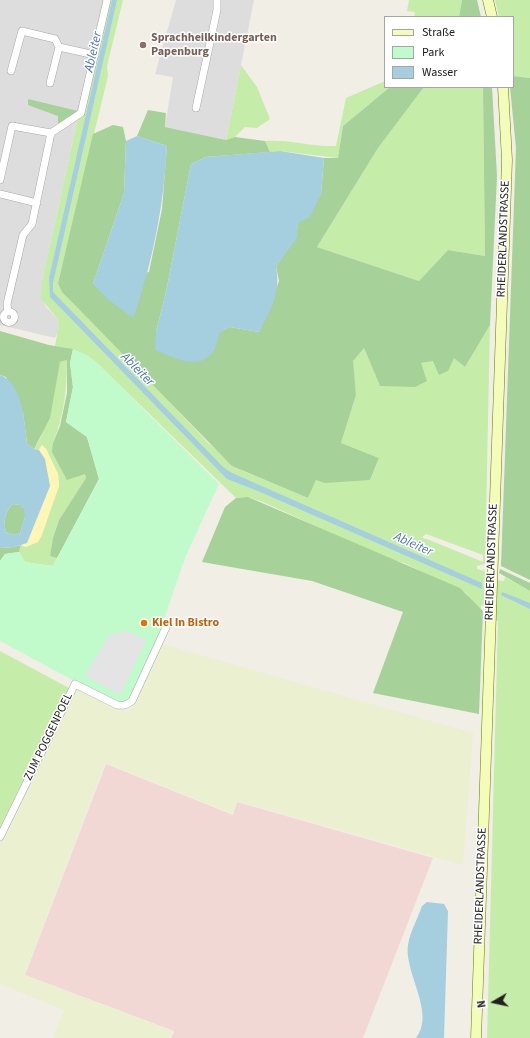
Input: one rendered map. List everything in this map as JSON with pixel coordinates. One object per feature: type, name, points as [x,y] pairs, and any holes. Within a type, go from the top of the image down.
[{"type":"main road","points":[[488,0],[492,16]]},
{"type":"main road","name":"RHEIDERLANDSTRASSE","points":[[476,1038],[507,160],[503,88]]},
{"type":"street","points":[[0,180],[12,126],[51,133],[81,113],[107,0]]},
{"type":"street","points":[[196,108],[217,10],[217,0]]},
{"type":"street","points":[[11,71],[22,31],[55,39],[59,46],[50,83]]},
{"type":"street","points":[[59,46],[94,55]]},
{"type":"street","points":[[8,312],[7,304],[23,236],[32,224],[51,133]]},
{"type":"street","points":[[0,194],[36,202]]},
{"type":"street","name":"ZUM POGGENPOEL","points":[[0,837],[75,684],[117,705],[124,706],[128,704],[132,701],[168,623]]},
{"type":"shaded area","points":[[0,0],[104,0],[42,281],[42,297],[46,307],[57,318],[59,323],[58,332],[55,338],[0,325]]},
{"type":"shaded area","points":[[176,0],[254,0],[226,140],[165,127],[173,77],[155,74]]},
{"type":"shaded area","points":[[127,631],[146,640],[120,695],[85,676],[109,635]]},
{"type":"shaded area","points":[[106,764],[233,815],[237,802],[433,858],[363,1038],[171,1038],[174,1031],[25,975]]},
{"type":"green space","points":[[108,0],[123,0],[107,66],[108,76],[58,282],[208,443],[243,471],[308,498],[316,480],[370,480],[379,458],[341,443],[356,395],[352,361],[364,348],[380,386],[421,363],[454,357],[465,367],[490,325],[485,564],[477,566],[477,569],[485,571],[484,606],[481,605],[481,609],[471,601],[466,593],[404,563],[386,558],[263,502],[248,497],[236,498],[97,363],[87,356],[66,348],[55,346],[59,323],[57,318],[41,299],[42,281],[78,118]],"holes":[[[426,534],[483,555],[483,562],[422,537]]]},
{"type":"green space","points":[[409,0],[462,0],[459,16],[414,16],[415,12],[407,11]]},
{"type":"green space","points":[[462,0],[477,0],[481,16],[459,16]]},
{"type":"green space","points":[[495,0],[530,0],[530,78],[514,76],[514,16],[499,16]]},
{"type":"green space","points":[[241,65],[257,87],[270,119],[257,128],[245,127],[235,137],[226,140]]},
{"type":"green space","points":[[514,76],[530,78],[530,580],[501,566],[516,148],[510,88],[514,88]]},
{"type":"green space","points":[[384,81],[384,88],[389,88],[343,126],[338,158],[280,151],[270,152],[265,141],[283,141],[336,146],[346,98]]},
{"type":"green space","points":[[389,88],[423,88],[378,148],[317,247],[419,281],[448,250],[485,256],[483,88],[492,88],[497,176],[490,325],[465,367],[454,358],[448,371],[439,375],[433,361],[421,363],[427,381],[415,387],[380,386],[364,348],[353,361],[356,395],[341,443],[379,458],[370,480],[325,483],[316,480],[308,498],[232,466],[62,292],[58,283],[93,134],[113,125],[123,127],[126,141],[124,193],[93,284],[149,272],[162,209],[167,146],[137,136],[148,110],[166,113],[165,127],[226,140],[235,137],[265,141],[270,152],[206,157],[191,164],[166,292],[156,332],[214,350],[219,332],[230,327],[259,332],[279,281],[276,266],[296,238],[298,223],[321,194],[324,158],[338,158],[343,126]]},
{"type":"green space","points":[[423,88],[483,88],[485,256],[448,250],[419,281],[317,247],[378,148]]},
{"type":"green space","points":[[28,99],[78,111],[78,113],[58,125],[58,116],[28,105]]},
{"type":"green space","points":[[0,331],[49,345],[73,349],[70,363],[73,387],[66,422],[87,437],[99,479],[57,558],[50,556],[53,538],[59,520],[86,478],[85,474],[67,480],[52,452],[53,443],[60,426],[67,393],[67,360],[60,362],[50,418],[34,449],[27,443],[23,413],[6,377],[0,375]]},
{"type":"green space","points":[[73,349],[87,355],[97,363],[219,484],[185,558],[160,631],[130,701],[117,704],[0,641],[0,561],[5,554],[19,552],[25,562],[53,566],[99,479],[87,437],[66,422],[73,387],[70,363]]},
{"type":"green space","points":[[67,360],[64,402],[60,422],[53,443],[85,474],[86,478],[59,520],[53,538],[50,556],[57,558],[53,566],[25,562],[19,552],[21,545],[26,547],[41,537],[59,486],[58,474],[46,449],[42,445],[39,450],[34,449],[41,437],[60,362]]},
{"type":"green space","points":[[248,497],[460,588],[483,611],[479,714],[373,693],[403,612],[312,581],[202,562],[225,507],[236,498]]},
{"type":"green space","points":[[13,504],[20,505],[25,509],[25,517],[20,533],[14,535],[6,532],[5,524],[6,513]]},
{"type":"green space","points":[[21,545],[19,552],[5,554],[0,561],[0,548]]},
{"type":"green space","points":[[500,569],[530,583],[530,591],[499,573]]},
{"type":"green space","points":[[505,577],[530,591],[530,1038],[487,1038],[498,621],[493,620],[496,580],[504,581]]},
{"type":"green space","points":[[162,644],[473,733],[463,865],[237,801],[233,814],[105,763],[25,975],[173,1031],[170,1038],[53,1038],[64,1010],[0,984],[0,844],[77,687],[128,713]]},
{"type":"green space","points":[[0,651],[69,688],[0,829]]},
{"type":"sand","points":[[42,445],[46,449],[58,474],[59,486],[41,537],[38,542],[26,547],[21,545],[27,543],[50,486],[45,460],[39,450]]},
{"type":"water","points":[[112,0],[117,0],[53,283],[53,292],[223,467],[232,473],[482,583],[482,589],[258,491],[227,479],[50,297],[49,278]]},
{"type":"water","points":[[137,136],[167,146],[166,168],[157,231],[147,273],[135,314],[132,317],[110,301],[93,284],[124,193],[126,141]]},
{"type":"water","points":[[280,151],[324,158],[321,194],[310,217],[298,223],[297,238],[276,266],[276,293],[271,308],[259,332],[230,327],[220,332],[214,350],[202,361],[186,361],[155,350],[156,332],[166,292],[191,164],[206,157]]},
{"type":"water","points":[[0,375],[8,379],[18,394],[23,414],[27,443],[34,449],[39,450],[45,459],[50,486],[27,543],[14,547],[0,548]],"holes":[[[13,504],[20,505],[24,509],[25,517],[20,533],[14,535],[6,532],[5,516]]]},
{"type":"water","points":[[502,592],[530,603],[530,609],[501,595]]},
{"type":"water","points":[[427,902],[444,904],[448,911],[444,1038],[416,1038],[421,1028],[423,1017],[418,993],[410,968],[408,945],[412,930],[422,906]]},
{"type":"place","name":"Sprachheilkindergarten Papenburg","points":[[143,45]]},
{"type":"place","name":"Kiel In Bistro","points":[[144,623]]},
{"type":"water label","name":"Ableiter","points":[[94,52]]},
{"type":"water label","name":"Ableiter","points":[[137,370]]},
{"type":"water label","name":"Ableiter","points":[[413,545]]}]
